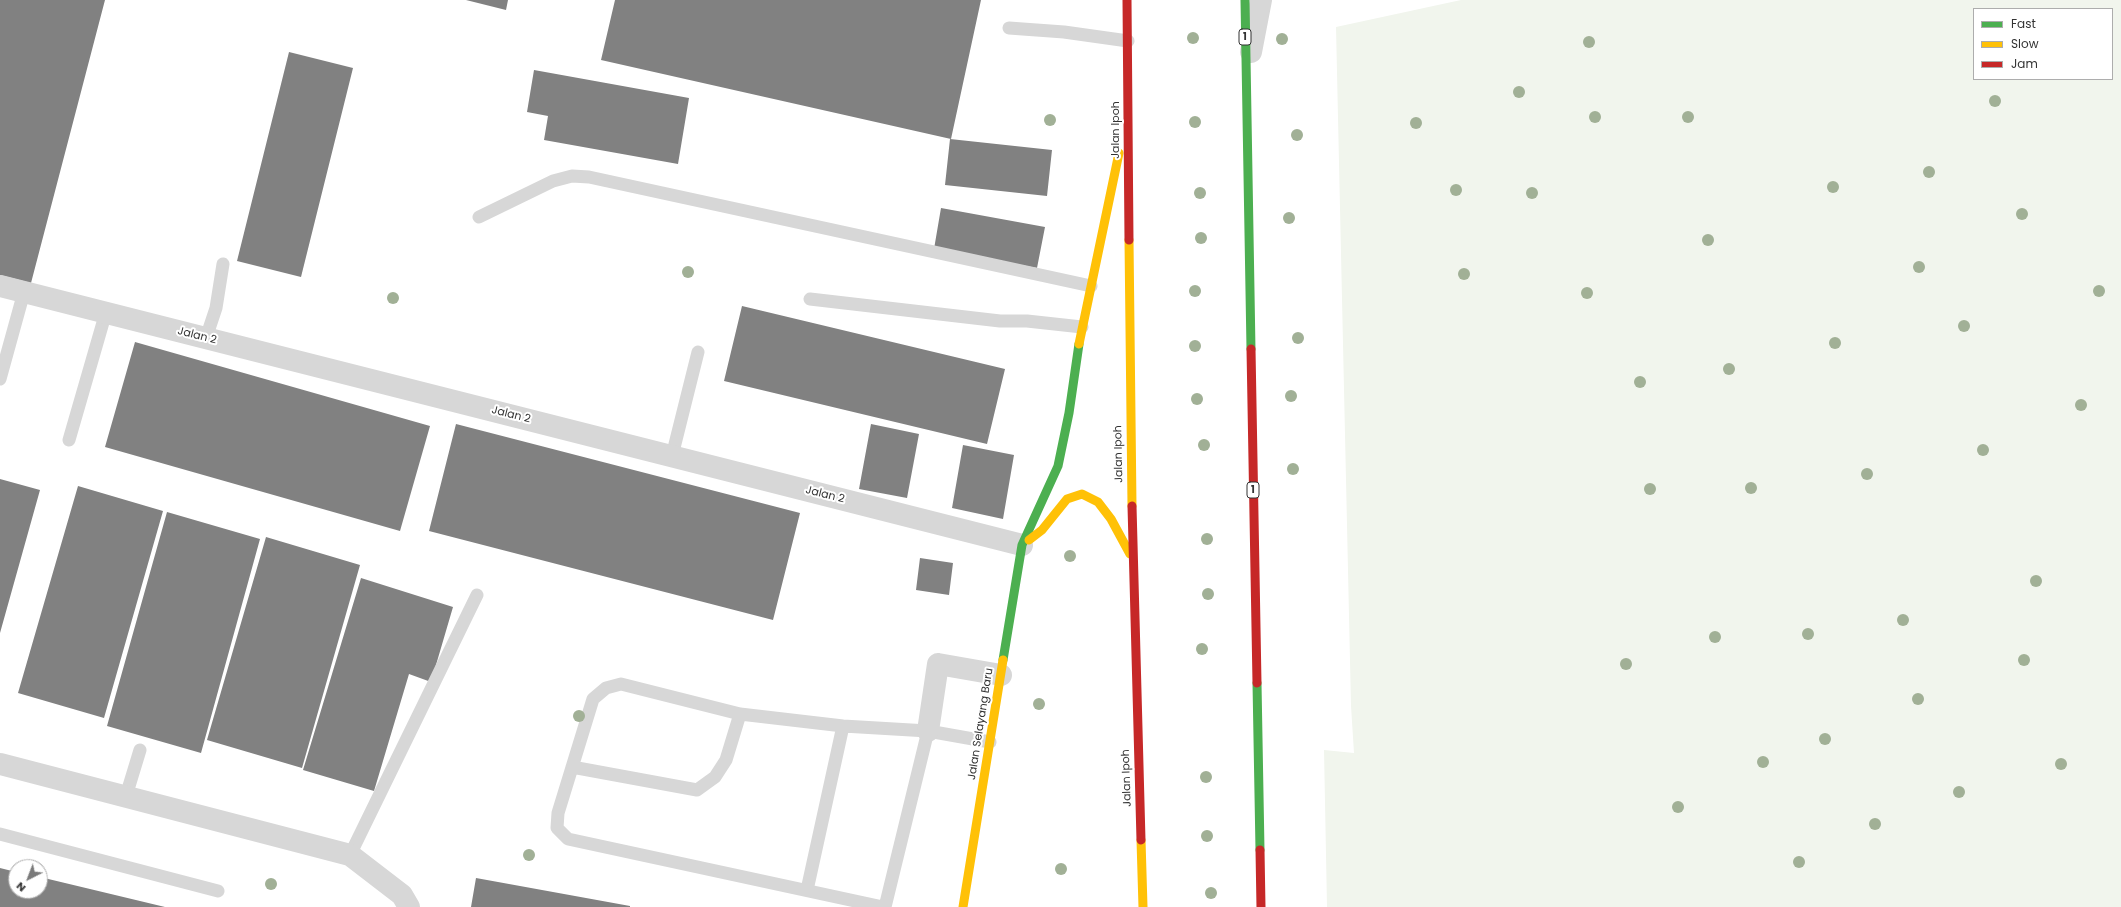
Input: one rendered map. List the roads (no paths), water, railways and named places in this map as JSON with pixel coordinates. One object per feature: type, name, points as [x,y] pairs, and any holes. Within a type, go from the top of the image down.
[{"type":"main road","name":"Jalan Ipoh","points":[[1128,0],[1132,557],[1143,907]]},
{"type":"main road","name":"1","points":[[1245,0],[1261,907]]},
{"type":"main road","name":"Jalan Selayang Baru","points":[[963,907],[1022,545],[1058,466],[1069,413],[1082,327],[1128,113]]},
{"type":"main road","points":[[1022,545],[1042,530],[1067,499],[1082,494],[1098,502],[1111,519],[1132,557]]},
{"type":"street","points":[[1246,74],[1261,0]]},
{"type":"street","name":"Jalan 2","points":[[0,286],[1022,545]]},
{"type":"street","points":[[928,731],[938,664],[1001,675]]},
{"type":"street","points":[[0,764],[350,855],[402,895],[409,907]]},
{"type":"lane","points":[[1009,28],[1064,32],[1128,41]]},
{"type":"lane","points":[[479,217],[553,181],[572,176],[589,177],[1091,286]]},
{"type":"lane","points":[[206,338],[216,308],[223,264]]},
{"type":"lane","points":[[0,379],[24,292]]},
{"type":"lane","points":[[810,299],[1000,321],[1027,321],[1082,327]]},
{"type":"lane","points":[[69,440],[106,312]]},
{"type":"lane","points":[[672,456],[698,352]]},
{"type":"lane","points":[[350,855],[477,595]]},
{"type":"lane","points":[[928,731],[884,907],[568,839],[557,828],[558,813],[593,699],[606,688],[620,684],[740,714],[843,726],[928,731],[990,742]]},
{"type":"lane","points":[[572,767],[698,790],[715,777],[726,760],[740,714]]},
{"type":"lane","points":[[807,890],[843,726]]},
{"type":"lane","points":[[126,796],[140,750]]},
{"type":"lane","points":[[0,834],[218,891]]}]
